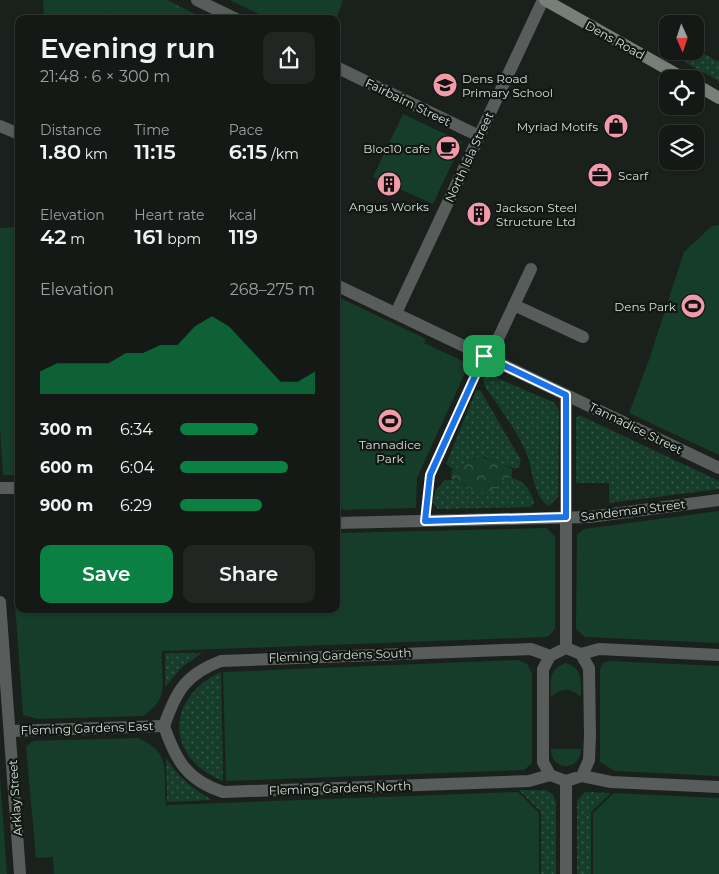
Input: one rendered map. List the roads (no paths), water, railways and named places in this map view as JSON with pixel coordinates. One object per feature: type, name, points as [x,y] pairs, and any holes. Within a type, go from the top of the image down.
[{"type":"main road","name":"Dens Road","points":[[544,0],[669,70]]},
{"type":"main road","points":[[704,89],[719,98]]},
{"type":"street","points":[[197,0],[228,15]]},
{"type":"street","name":"North Isla Street","points":[[396,313],[544,0]]},
{"type":"street","name":"Fairbairn Street","points":[[340,70],[479,136]]},
{"type":"street","points":[[0,126],[15,132]]},
{"type":"street","points":[[425,521],[430,475],[530,270]]},
{"type":"street","name":"Tannadice Street","points":[[340,287],[719,468]]},
{"type":"street","points":[[514,305],[582,337]]},
{"type":"street","points":[[566,395],[566,648]]},
{"type":"street","points":[[0,488],[15,488]]},
{"type":"street","name":"Sandeman Street","points":[[340,523],[589,517],[719,500]]},
{"type":"street","name":"Arklay Street","points":[[0,602],[6,723],[20,874]]},
{"type":"street","points":[[719,655],[599,649],[582,654],[566,648],[550,656],[543,669],[543,762],[550,775],[566,781],[582,776],[612,782],[719,787]]},
{"type":"street","name":"Fleming Gardens South","points":[[164,726],[172,701],[183,684],[200,669],[221,661],[531,649],[550,656]]},
{"type":"street","points":[[582,654],[589,668],[590,735],[589,760],[582,776]]},
{"type":"street","name":"Fleming Gardens East","points":[[6,723],[164,726]]},
{"type":"street","name":"Fleming Gardens North","points":[[164,726],[172,748],[184,769],[203,785],[224,792],[529,781],[550,775]]},
{"type":"street","points":[[566,781],[566,874]]},
{"type":"place","name":"Dens Road Primary School","points":[[445,85]]},
{"type":"place","name":"Myriad Motifs","points":[[616,126]]},
{"type":"place","name":"Bloc10 cafe","points":[[448,148]]},
{"type":"place","name":"Scarf","points":[[600,175]]},
{"type":"place","name":"Angus Works","points":[[389,184]]},
{"type":"place","name":"Jackson Steel Structure Ltd","points":[[479,214]]},
{"type":"place","name":"Dens Park","points":[[693,306]]},
{"type":"place","name":"Tannadice Park","points":[[390,421]]}]
